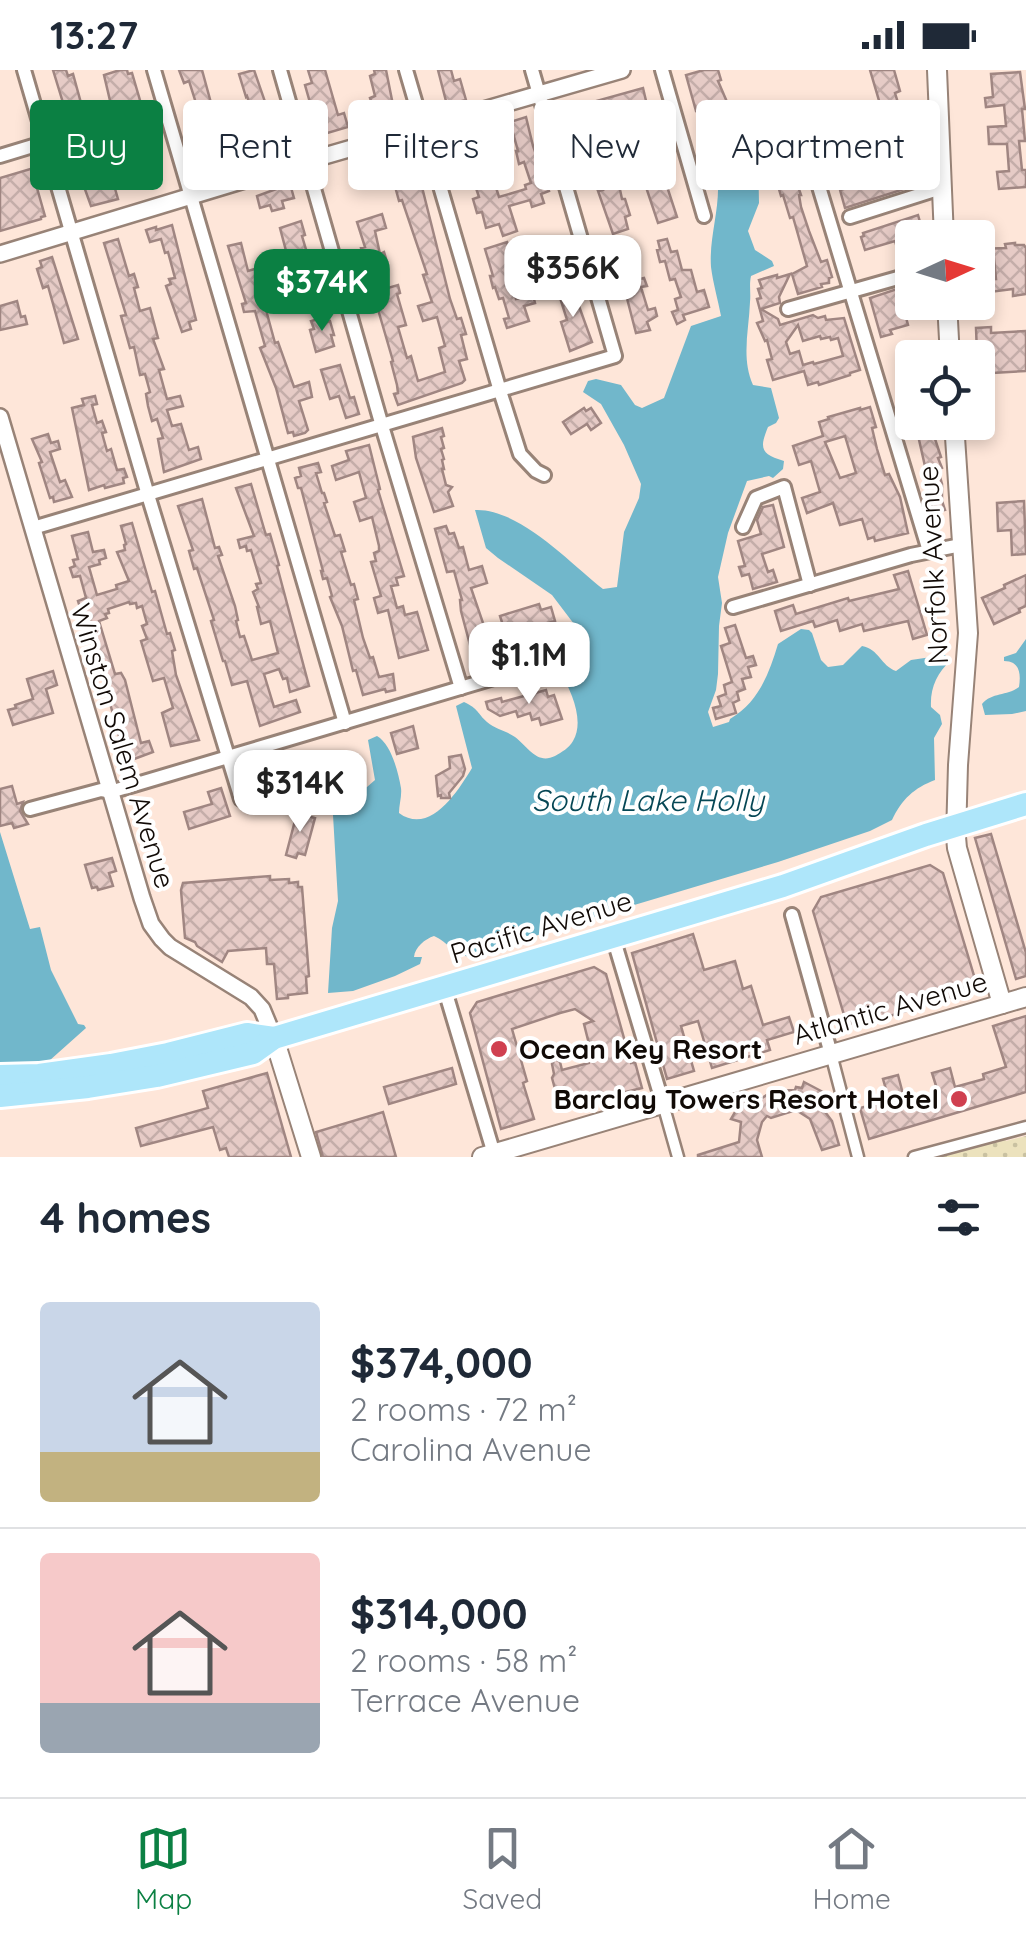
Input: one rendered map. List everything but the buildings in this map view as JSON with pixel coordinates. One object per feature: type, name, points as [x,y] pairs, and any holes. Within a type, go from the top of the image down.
[{"type":"highway","name":"Pacific Avenue","points":[[0,1096],[157,1076],[253,1053],[274,1038],[783,886],[1026,804]]},
{"type":"highway","points":[[0,1076],[86,1069],[247,1034],[274,1038]]},
{"type":"main road","points":[[937,70],[943,220]]},
{"type":"main road","name":"Norfolk Avenue","points":[[955,440],[968,632],[956,848],[1002,1004]]},
{"type":"main road","name":"Atlantic Avenue","points":[[490,1156],[1026,997]]},
{"type":"main road","points":[[274,1038],[310,1157]]},
{"type":"street","points":[[154,70],[344,722]]},
{"type":"street","points":[[280,70],[289,100]]},
{"type":"street","points":[[406,70],[415,100]]},
{"type":"street","points":[[32,528],[615,356],[532,70]]},
{"type":"street","points":[[514,101],[622,70]]},
{"type":"street","points":[[662,70],[704,216]]},
{"type":"street","points":[[26,76],[33,100]]},
{"type":"street","points":[[0,156],[30,147]]},
{"type":"street","points":[[850,217],[941,188]]},
{"type":"street","points":[[60,190],[242,799]]},
{"type":"street","points":[[0,254],[210,190]]},
{"type":"street","points":[[315,190],[461,688]]},
{"type":"street","points":[[441,190],[520,454],[544,475]]},
{"type":"street","points":[[820,190],[929,551]]},
{"type":"street","points":[[788,309],[895,278]]},
{"type":"street","name":"Winston Salem Avenue","points":[[0,417],[152,924],[170,946],[251,997],[262,1009],[274,1038]]},
{"type":"street","points":[[743,526],[756,498],[784,487],[810,584]]},
{"type":"street","points":[[733,607],[961,545]]},
{"type":"street","points":[[30,809],[102,790],[110,792],[531,667]]},
{"type":"street","points":[[792,915],[858,1157]]},
{"type":"street","points":[[613,937],[678,1157]]},
{"type":"street","points":[[444,987],[490,1156]]},
{"type":"street","points":[[914,1157],[1026,1127]]},
{"type":"sand","points":[[1026,1136],[1026,1157],[937,1157],[1004,1138],[1006,1141]]},
{"type":"water","name":"South Lake Holly","points":[[718,190],[759,190],[759,203],[748,231],[755,250],[774,266],[751,276],[747,354],[753,385],[771,388],[779,418],[768,427],[764,450],[784,461],[783,469],[773,478],[747,481],[728,533],[718,577],[722,603],[718,674],[708,712],[713,727],[729,722],[748,705],[761,687],[778,644],[801,629],[812,633],[821,660],[828,667],[843,665],[862,646],[896,671],[911,660],[945,655],[951,660],[935,681],[931,700],[942,724],[934,738],[935,780],[909,795],[892,820],[870,831],[473,956],[462,955],[434,936],[416,950],[414,957],[422,957],[420,964],[353,991],[328,993],[332,928],[338,901],[333,815],[353,792],[375,780],[368,740],[377,736],[386,745],[401,788],[399,813],[410,819],[422,819],[442,808],[472,768],[456,706],[464,702],[543,758],[555,756],[573,741],[577,715],[561,673],[576,641],[574,624],[552,595],[486,548],[475,510],[492,512],[526,527],[603,589],[617,587],[624,532],[641,484],[601,404],[583,392],[588,381],[596,379],[621,385],[635,405],[642,408],[664,398],[691,326],[721,316],[711,267]]},
{"type":"water","points":[[1026,639],[1026,711],[985,715],[982,704],[986,700],[1019,687],[1018,669],[1004,661],[1004,657],[1016,653]]},
{"type":"water","points":[[0,832],[30,929],[40,927],[51,970],[78,1024],[86,1028],[41,1066],[0,1073]]},
{"type":"place","name":"Ocean Key Resort","points":[[499,1049]]},
{"type":"place","name":"Barclay Towers Resort Hotel","points":[[959,1099]]}]
